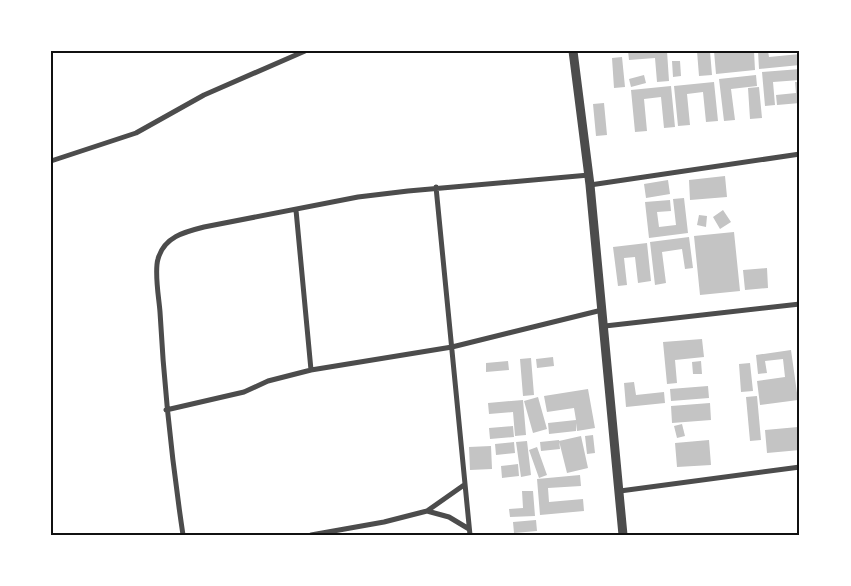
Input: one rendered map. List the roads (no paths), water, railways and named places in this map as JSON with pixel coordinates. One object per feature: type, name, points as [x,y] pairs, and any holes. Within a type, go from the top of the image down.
[{"type":"street","points":[[51,161],[136,133],[204,95],[305,51]]},
{"type":"street","points":[[573,51],[589,175],[623,535]]},
{"type":"street","points":[[590,185],[800,154]]},
{"type":"street","points":[[183,535],[166,410],[157,260],[166,243],[182,232],[358,198],[436,188],[589,175]]},
{"type":"street","points":[[436,188],[470,532]]},
{"type":"street","points":[[296,210],[311,370]]},
{"type":"street","points":[[604,326],[800,304]]},
{"type":"street","points":[[166,410],[244,392],[268,381],[311,370],[452,347],[602,310]]},
{"type":"street","points":[[620,490],[800,467]]},
{"type":"street","points":[[311,535],[374,524],[427,511],[464,485]]},
{"type":"street","points":[[427,511],[449,517],[470,532]]}]
